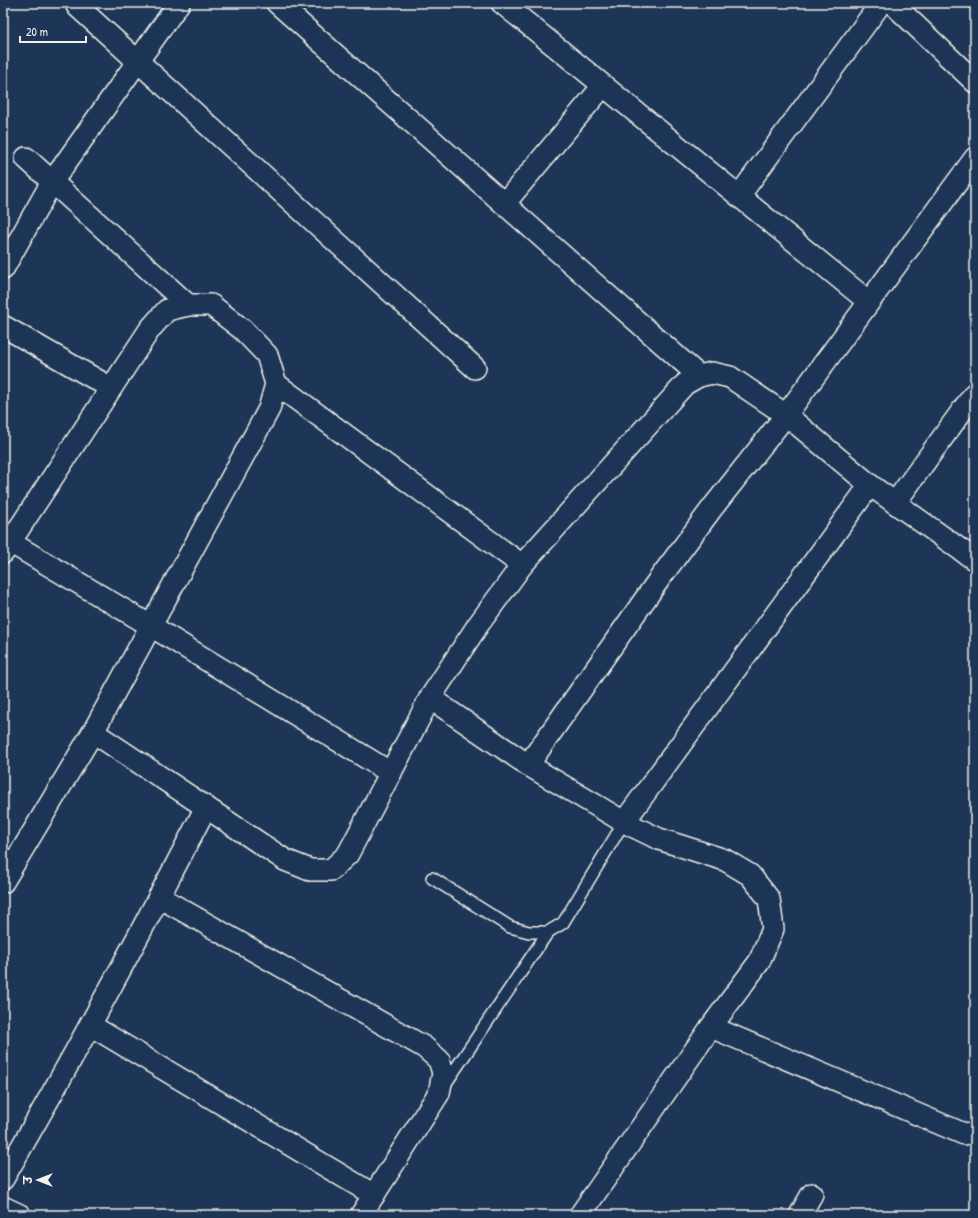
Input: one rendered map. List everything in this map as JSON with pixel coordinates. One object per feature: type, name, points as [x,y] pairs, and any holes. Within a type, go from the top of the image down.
[{"type":"street","points":[[3,269],[52,182],[179,3]]},
{"type":"street","points":[[277,3],[699,376]]},
{"type":"street","points":[[502,3],[869,302]]},
{"type":"street","points":[[739,196],[881,3]]},
{"type":"street","points":[[892,3],[975,82]]},
{"type":"street","points":[[77,6],[475,368]]},
{"type":"street","points":[[504,204],[604,86]]},
{"type":"street","points":[[26,158],[188,305]]},
{"type":"street","points":[[528,765],[660,578],[713,507],[786,415],[975,158]]},
{"type":"street","points":[[3,882],[93,732],[151,626],[269,409],[276,384],[267,355],[243,330],[210,305],[188,305],[167,310],[150,329],[5,544],[151,626],[391,773]]},
{"type":"street","points":[[3,326],[111,388]]},
{"type":"street","points":[[93,732],[285,860],[310,870],[331,870],[348,854],[430,698],[478,625],[522,565],[685,384],[699,376],[712,373],[730,377],[786,415],[870,485],[975,560]]},
{"type":"street","points":[[276,384],[522,565]]},
{"type":"street","points":[[895,503],[975,393]]},
{"type":"street","points":[[624,822],[870,485]]},
{"type":"street","points":[[430,698],[528,765],[624,822],[659,839],[725,860],[750,875],[769,899],[773,928],[759,962],[711,1027],[580,1215]]},
{"type":"street","points":[[3,1179],[160,898],[206,807]]},
{"type":"street","points":[[160,898],[424,1047],[439,1060],[443,1073],[439,1093],[361,1215]]},
{"type":"street","points":[[90,1025],[374,1195]]},
{"type":"street","points":[[711,1027],[964,1134]]},
{"type":"street","points":[[800,1215],[812,1194]]},
{"type":"street","points":[[3,1207],[20,1215]]},
{"type":"lane","points":[[439,1093],[548,932],[563,923],[624,822]]},
{"type":"lane","points":[[432,878],[510,927],[529,932],[548,932]]}]
